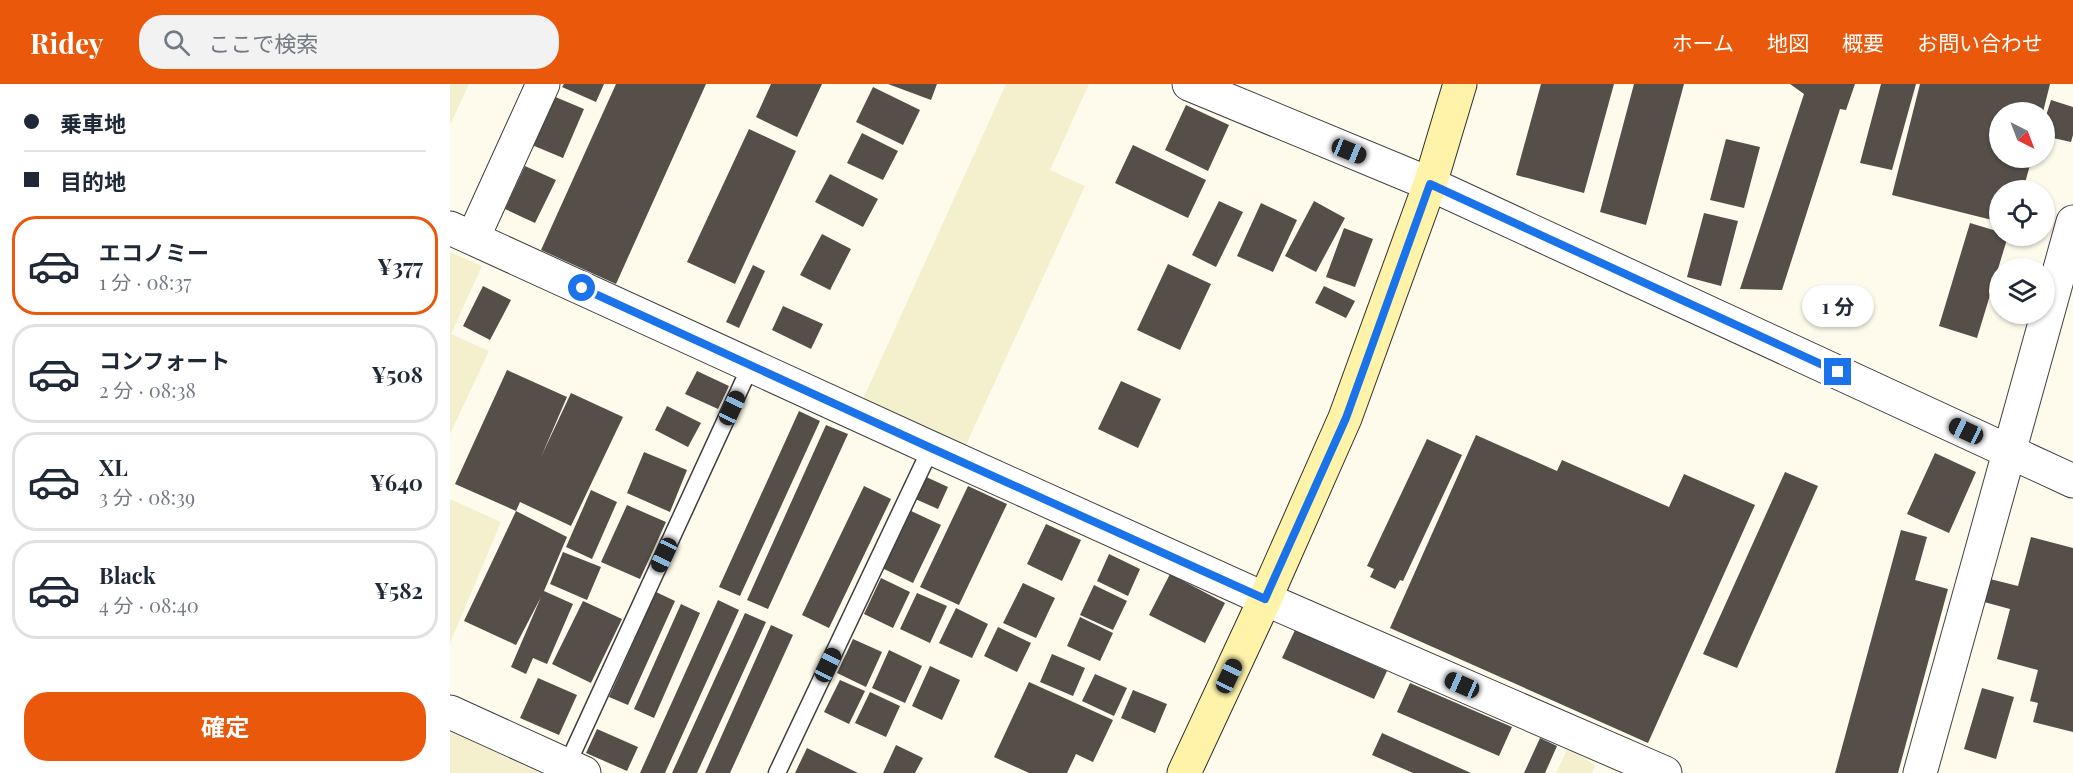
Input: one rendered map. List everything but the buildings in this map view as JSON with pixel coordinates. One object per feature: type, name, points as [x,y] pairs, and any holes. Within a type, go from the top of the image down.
[{"type":"street","points":[[543,84],[461,233],[1265,599],[1665,773]]},
{"type":"street","points":[[1189,84],[1430,184],[2073,481]]},
{"type":"street","points":[[1184,773],[1346,418],[1430,184],[1460,84]]},
{"type":"street","points":[[1920,773],[2073,222]]},
{"type":"street","points":[[450,712],[575,769]]},
{"type":"lane","points":[[575,769],[751,365]]},
{"type":"lane","points":[[777,773],[931,448]]},
{"type":"shaded area","points":[[450,84],[469,84],[450,125]]},
{"type":"shaded area","points":[[1006,84],[1089,84],[1050,170],[1085,186],[966,445],[863,399]]},
{"type":"shaded area","points":[[450,252],[482,266],[451,334],[489,351],[450,434]]},
{"type":"shaded area","points":[[450,499],[501,522],[450,643]]},
{"type":"shaded area","points":[[450,731],[540,773],[450,773]]},
{"type":"shaded area","points":[[1568,748],[1595,765],[1592,773],[1556,773]]},
{"type":"route","points":[[582,288],[1265,599],[1346,418],[1430,184],[1838,372]]}]
